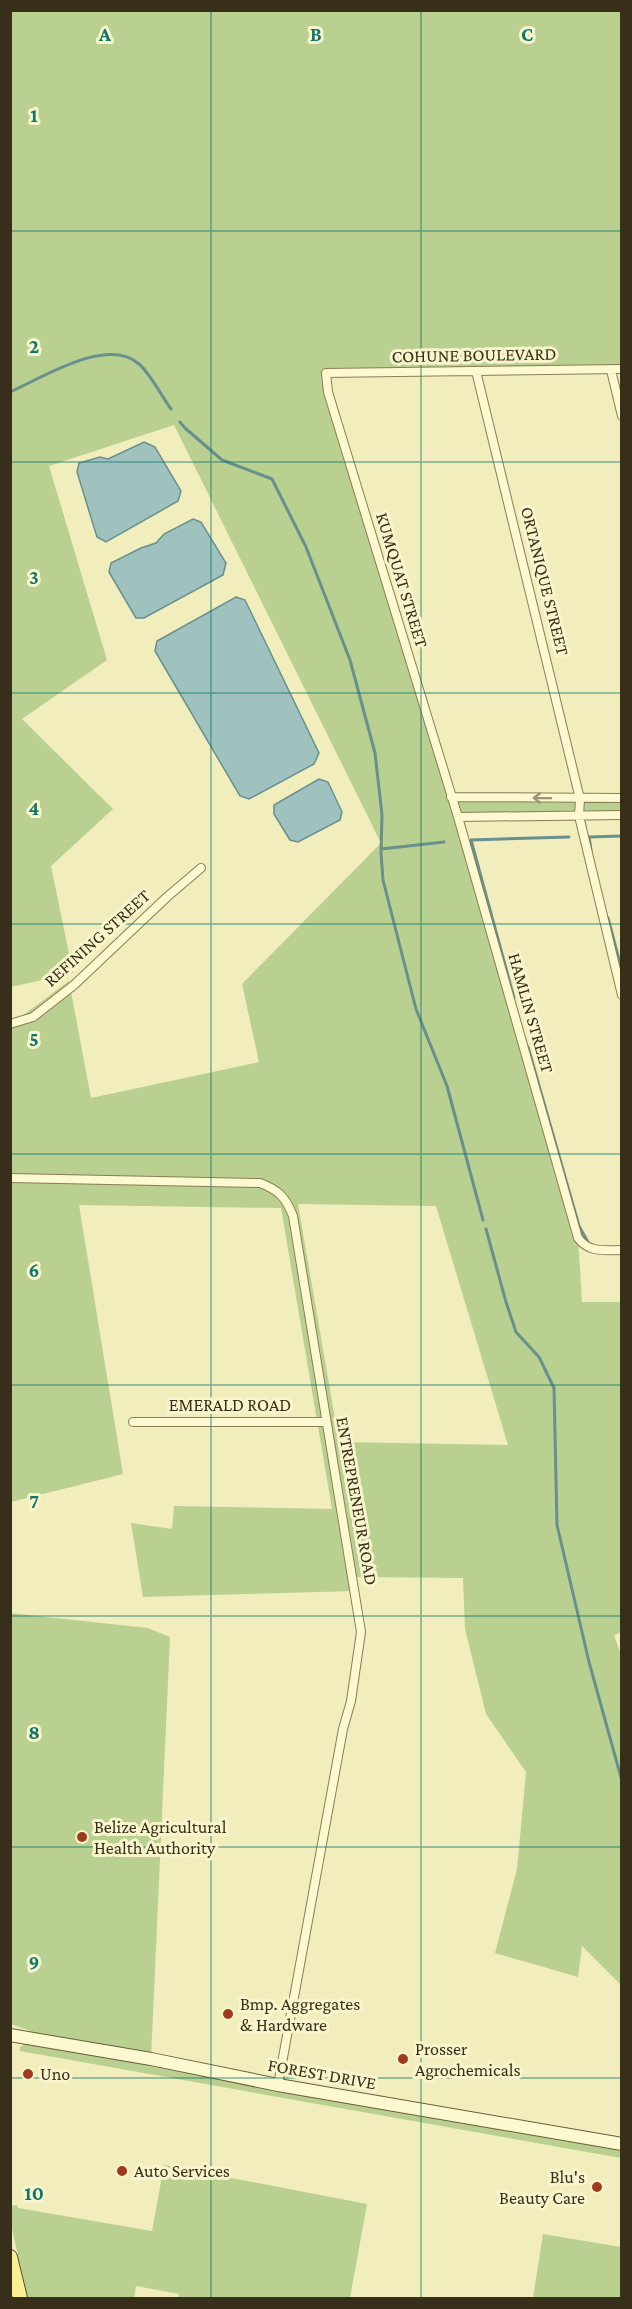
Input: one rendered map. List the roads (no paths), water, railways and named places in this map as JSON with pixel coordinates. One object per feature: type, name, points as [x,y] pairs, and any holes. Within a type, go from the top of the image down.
[{"type":"main road","name":"FOREST DRIVE","points":[[13,2034],[278,2085],[621,2144]]},
{"type":"main road","points":[[10,2257],[20,2298]]},
{"type":"street","points":[[611,369],[621,416]]},
{"type":"street","name":"COHUNE BOULEVARD","points":[[326,373],[621,369]]},
{"type":"street","name":"ORTANIQUE STREET","points":[[477,371],[580,799],[579,816],[621,995]]},
{"type":"street","name":"KUMQUAT STREET","points":[[326,373],[328,392],[451,797]]},
{"type":"street","points":[[451,797],[621,798]]},
{"type":"street","name":"HAMLIN STREET","points":[[451,797],[578,1238],[584,1246],[593,1250],[621,1250]]},
{"type":"street","points":[[458,817],[621,815]]},
{"type":"street","name":"REFINING STREET","points":[[10,1024],[33,1017],[74,985],[201,868]]},
{"type":"street","name":"ENTREPRENEUR ROAD","points":[[10,1178],[260,1183],[274,1188],[286,1199],[293,1216],[361,1632],[351,1701],[341,1741],[278,2085]]},
{"type":"street","name":"EMERALD ROAD","points":[[133,1422],[326,1422]]},
{"type":"water","points":[[144,442],[155,447],[181,491],[178,501],[106,542],[97,537],[77,472],[79,463],[100,457],[108,459]]},
{"type":"water","points":[[193,519],[201,522],[226,563],[223,575],[144,618],[136,618],[109,572],[111,563],[156,543],[164,534]]},
{"type":"water","points":[[236,597],[245,600],[319,753],[314,764],[249,799],[240,796],[155,651],[157,641]]},
{"type":"water","points":[[319,779],[328,782],[342,812],[340,820],[298,842],[290,840],[274,814],[274,805]]},
{"type":"waterway","points":[[10,392],[74,362],[110,355],[126,357],[139,364],[171,409]]},
{"type":"waterway","points":[[180,422],[222,460],[272,479],[306,547],[350,660],[375,753],[382,815],[383,880],[416,1009],[447,1086],[483,1220]]},
{"type":"waterway","points":[[591,850],[589,837],[622,836]]},
{"type":"waterway","points":[[514,998],[471,840],[569,837]]},
{"type":"waterway","points":[[381,849],[444,842]]},
{"type":"waterway","points":[[608,918],[622,971]]},
{"type":"waterway","points":[[528,1047],[579,1226],[589,1244]]},
{"type":"waterway","points":[[486,1229],[516,1332],[539,1357],[554,1388],[557,1525],[589,1662],[622,1781]]},
{"type":"place","name":"Belize Agricultural Health Authority","points":[[82,1837]]},
{"type":"place","name":"Bmp. Aggregates & Hardware","points":[[228,2014]]},
{"type":"place","name":"Prosser Agrochemicals","points":[[403,2059]]},
{"type":"place","name":"Uno","points":[[28,2074]]},
{"type":"place","name":"Auto Services","points":[[122,2171]]},
{"type":"place","name":"Blu's Beauty Care","points":[[597,2187]]}]
